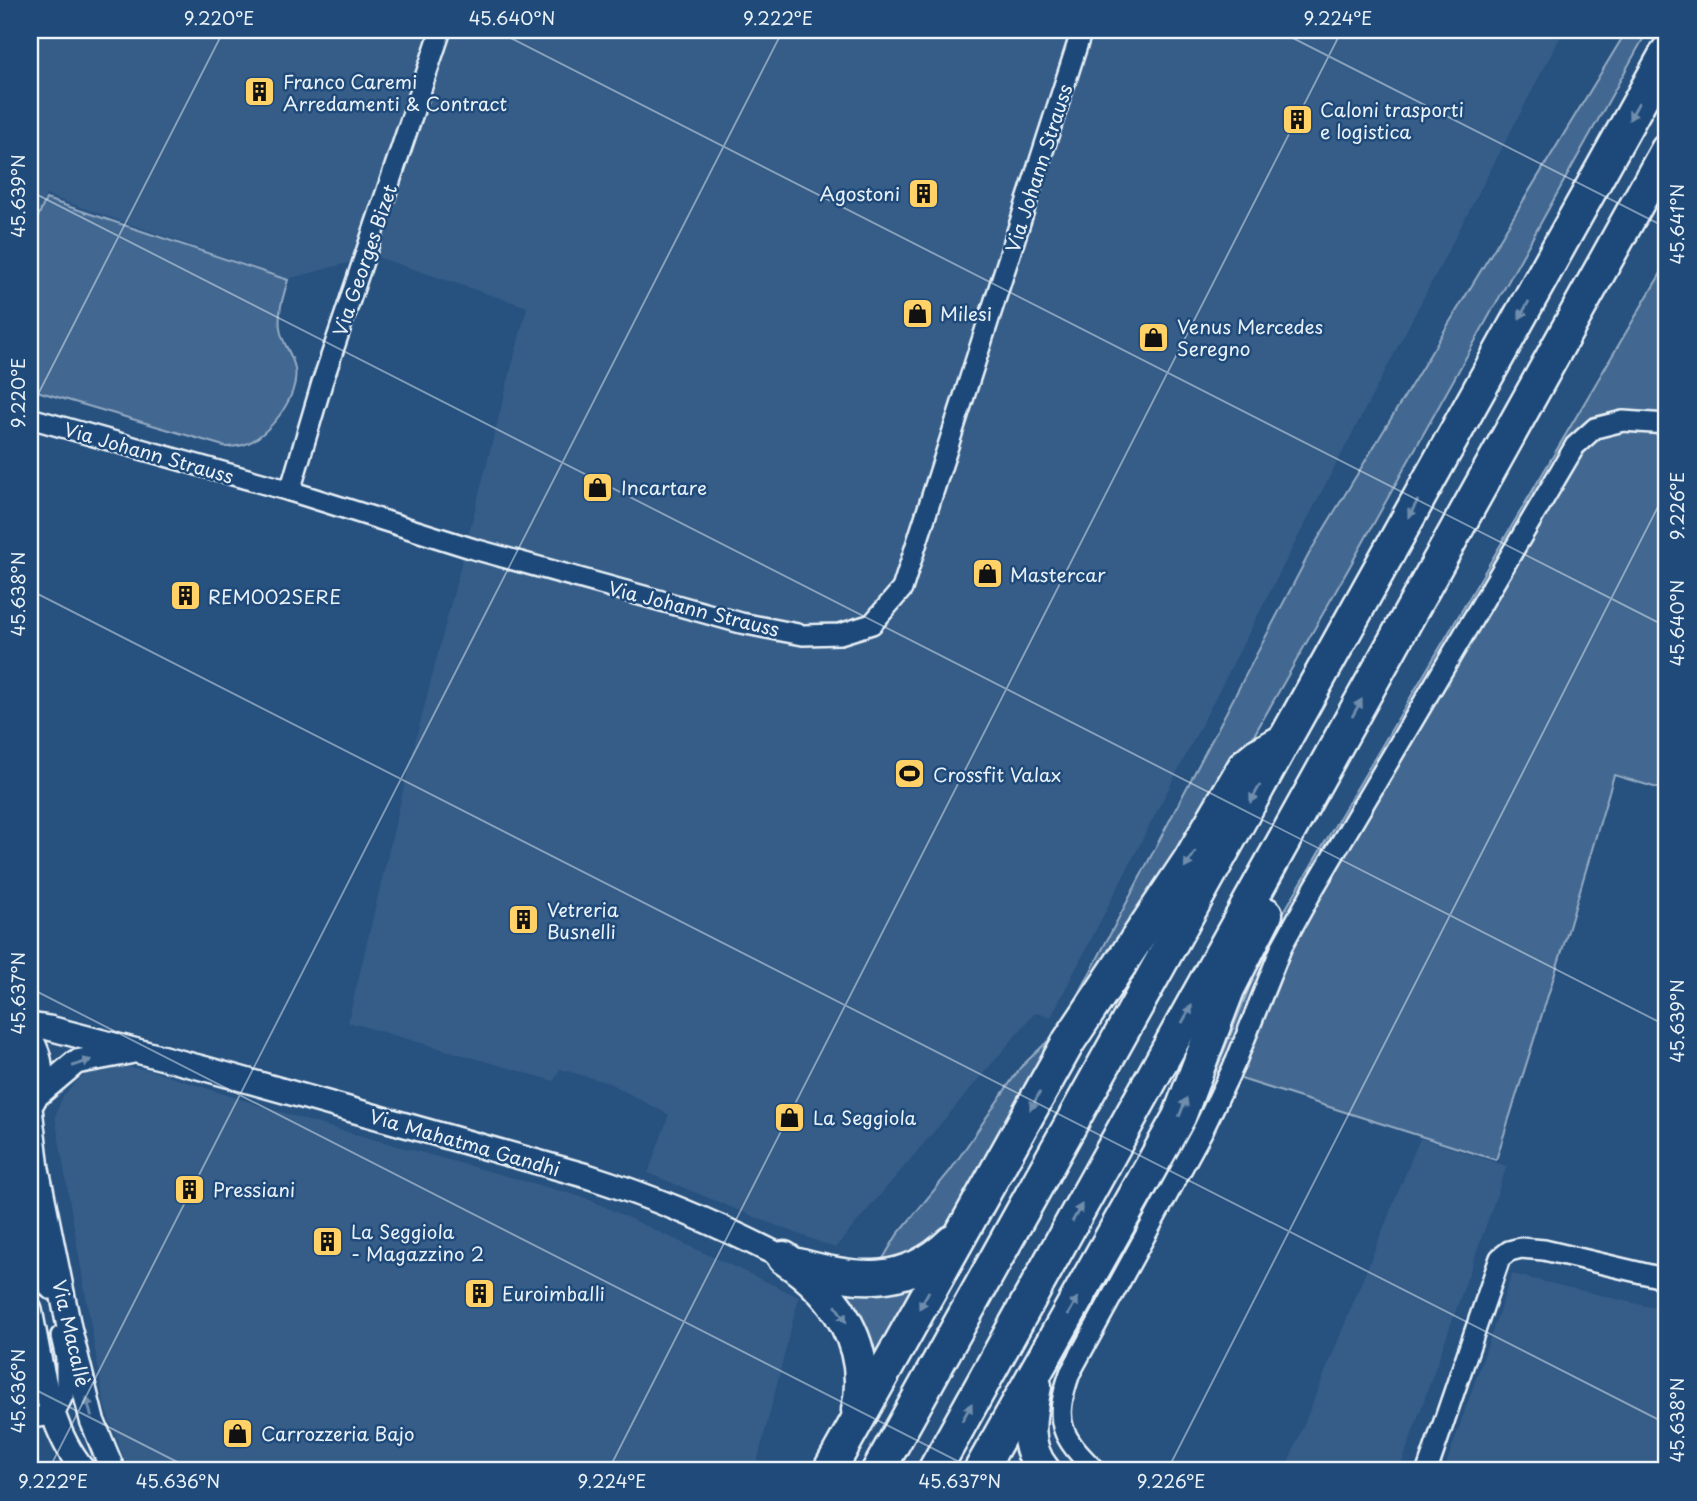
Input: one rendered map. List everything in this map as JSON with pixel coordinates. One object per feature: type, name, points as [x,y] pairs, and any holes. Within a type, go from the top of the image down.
[{"type":"highway","points":[[878,1471],[1667,52]]},
{"type":"highway","points":[[934,1471],[1667,150]]},
{"type":"highway","points":[[829,1471],[1069,1041],[1189,861],[1240,771],[1251,759],[1279,744],[1289,731]]},
{"type":"highway","points":[[980,1471],[1180,1117],[1228,989],[1280,885],[1331,754]]},
{"type":"highway","points":[[823,1280],[877,1278],[897,1274],[929,1261],[956,1238],[966,1224]]},
{"type":"highway","points":[[784,1258],[823,1280],[857,1346],[861,1390],[857,1417],[850,1434]]},
{"type":"highway","points":[[1040,1366],[1029,1414],[1029,1441],[1044,1471]]},
{"type":"street","name":"Via Georges Bizet","points":[[290,491],[322,383],[441,30]]},
{"type":"street","name":"Via Johann Strauss","points":[[30,418],[290,491],[474,549],[741,623],[803,635],[840,634],[872,624],[902,589],[1083,30]]},
{"type":"street","points":[[1096,1471],[1076,1452],[1061,1427],[1061,1399],[1070,1373],[1203,1130],[1236,1061],[1288,934],[1575,446],[1595,428],[1623,421],[1667,424]]},
{"type":"street","name":"Via Mahatma Gandhi","points":[[30,1026],[49,1028],[136,1051],[620,1186],[705,1219],[784,1258]]},
{"type":"street","name":"Via Macallè","points":[[30,1038],[41,1063],[41,1082],[32,1103],[37,1169],[69,1327],[92,1420],[113,1471]]},
{"type":"street","name":"Via Mahatma Gandhi","points":[[32,1103],[76,1062],[136,1051]]},
{"type":"street","points":[[30,1418],[54,1415],[66,1389],[66,1358],[39,1239],[37,1169]]},
{"type":"street","points":[[1427,1471],[1500,1258],[1509,1251],[1521,1248],[1544,1250],[1667,1279]]},
{"type":"street","name":"Via Macallè","points":[[30,1310],[36,1378],[73,1458],[83,1471]]},
{"type":"shaded area","points":[[30,30],[1564,30],[1051,1017],[1035,1013],[835,1248],[648,1173],[669,1115],[609,1083],[560,1069],[554,1081],[348,1022],[408,770],[527,307],[374,256],[288,279],[46,195],[30,230]]},
{"type":"shaded area","points":[[1627,30],[1648,30],[1207,818],[962,1209],[940,1237],[910,1257],[881,1262],[897,1235],[950,1171],[1020,1068],[1054,1035],[1069,1013],[1310,552]]},
{"type":"shaded area","points":[[46,199],[288,280],[280,310],[280,328],[294,364],[295,379],[293,391],[281,414],[263,433],[243,445],[227,447],[30,389],[30,234]]},
{"type":"shaded area","points":[[1667,263],[1667,791],[1614,775],[1496,1160],[1216,1071],[1264,951],[1282,915]]},
{"type":"shaded area","points":[[112,1065],[149,1070],[315,1123],[586,1198],[799,1297],[755,1471],[129,1471],[105,1408],[55,1116],[63,1096],[80,1078],[99,1068]]},
{"type":"shaded area","points":[[1420,1138],[1507,1166],[1399,1471],[1285,1471]]},
{"type":"shaded area","points":[[1512,1274],[1667,1311],[1667,1471],[1444,1471]]},
{"type":"shaded area","points":[[920,1275],[876,1365],[835,1286]]},
{"type":"place","name":"Franco Caremi Arredamenti & Contract","points":[[260,92]]},
{"type":"place","name":"Caloni trasporti e logistica","points":[[1297,120]]},
{"type":"place","name":"Agostoni","points":[[923,193]]},
{"type":"place","name":"Milesi","points":[[917,313]]},
{"type":"place","name":"Venus Mercedes Seregno","points":[[1154,337]]},
{"type":"place","name":"Incartare","points":[[598,487]]},
{"type":"place","name":"Mastercar","points":[[987,574]]},
{"type":"place","name":"REM002SERE","points":[[185,596]]},
{"type":"place","name":"Crossfit Valax","points":[[910,774]]},
{"type":"place","name":"Vetreria Busnelli","points":[[524,920]]},
{"type":"place","name":"La Seggiola","points":[[790,1117]]},
{"type":"place","name":"Pressiani","points":[[190,1189]]},
{"type":"place","name":"La Seggiola - Magazzino 2","points":[[328,1242]]},
{"type":"place","name":"Euroimballi","points":[[479,1293]]},
{"type":"place","name":"Carrozzeria Bajo","points":[[238,1433]]}]
